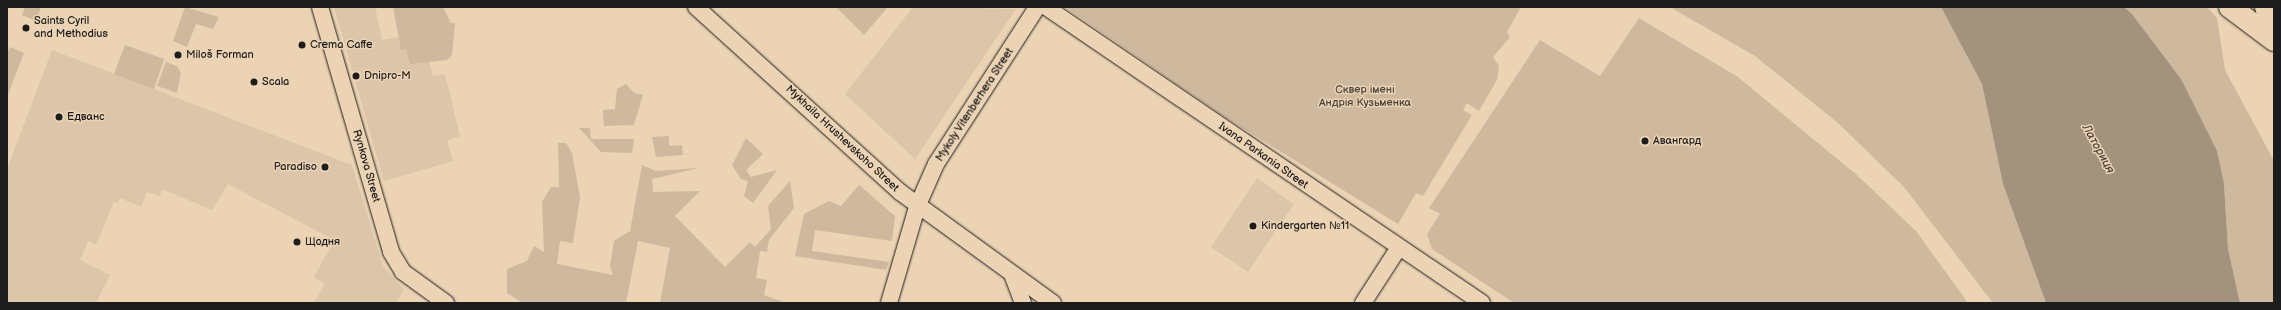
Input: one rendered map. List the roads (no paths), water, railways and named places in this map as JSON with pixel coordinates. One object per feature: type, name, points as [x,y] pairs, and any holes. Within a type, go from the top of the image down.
[{"type":"main road","points":[[2230,7],[2274,40]]},
{"type":"main road","points":[[2266,7],[2274,34]]},
{"type":"street","name":"Rynkova Street","points":[[320,7],[391,252],[403,272],[446,303]]},
{"type":"street","name":"Mykhaila Hrushevskoho Street","points":[[696,7],[862,161],[917,207],[1013,277],[1053,303]]},
{"type":"street","name":"Mykoly Vitenberhera Street","points":[[889,303],[917,207],[936,164],[1038,7]]},
{"type":"street","name":"Ivana Parkania Street","points":[[1046,7],[1398,249],[1482,303]]},
{"type":"street","points":[[1363,303],[1398,249]]},
{"type":"street","points":[[1013,277],[1023,303]]},
{"type":"water","name":"Латориця","points":[[1941,7],[2124,7],[2131,13],[2181,79],[2217,151],[2224,184],[2228,249],[2240,303],[2046,303],[2003,184],[1982,84]]},
{"type":"place","name":"Saints Cyril and Methodius","points":[[26,28]]},
{"type":"place","name":"Crema Caffe","points":[[302,45]]},
{"type":"place","name":"Miloš Forman","points":[[178,55]]},
{"type":"place","name":"Dnipro-M","points":[[356,76]]},
{"type":"place","name":"Scala","points":[[254,82]]},
{"type":"place","name":"Едванс","points":[[59,117]]},
{"type":"place","name":"Авангард","points":[[1645,141]]},
{"type":"place","name":"Paradiso","points":[[325,167]]},
{"type":"place","name":"Kindergarten №11","points":[[1253,226]]},
{"type":"place","name":"Щодня","points":[[297,242]]},
{"type":"park label","name":"Сквер імені Андрія Кузьменка","points":[[1365,97]]}]
